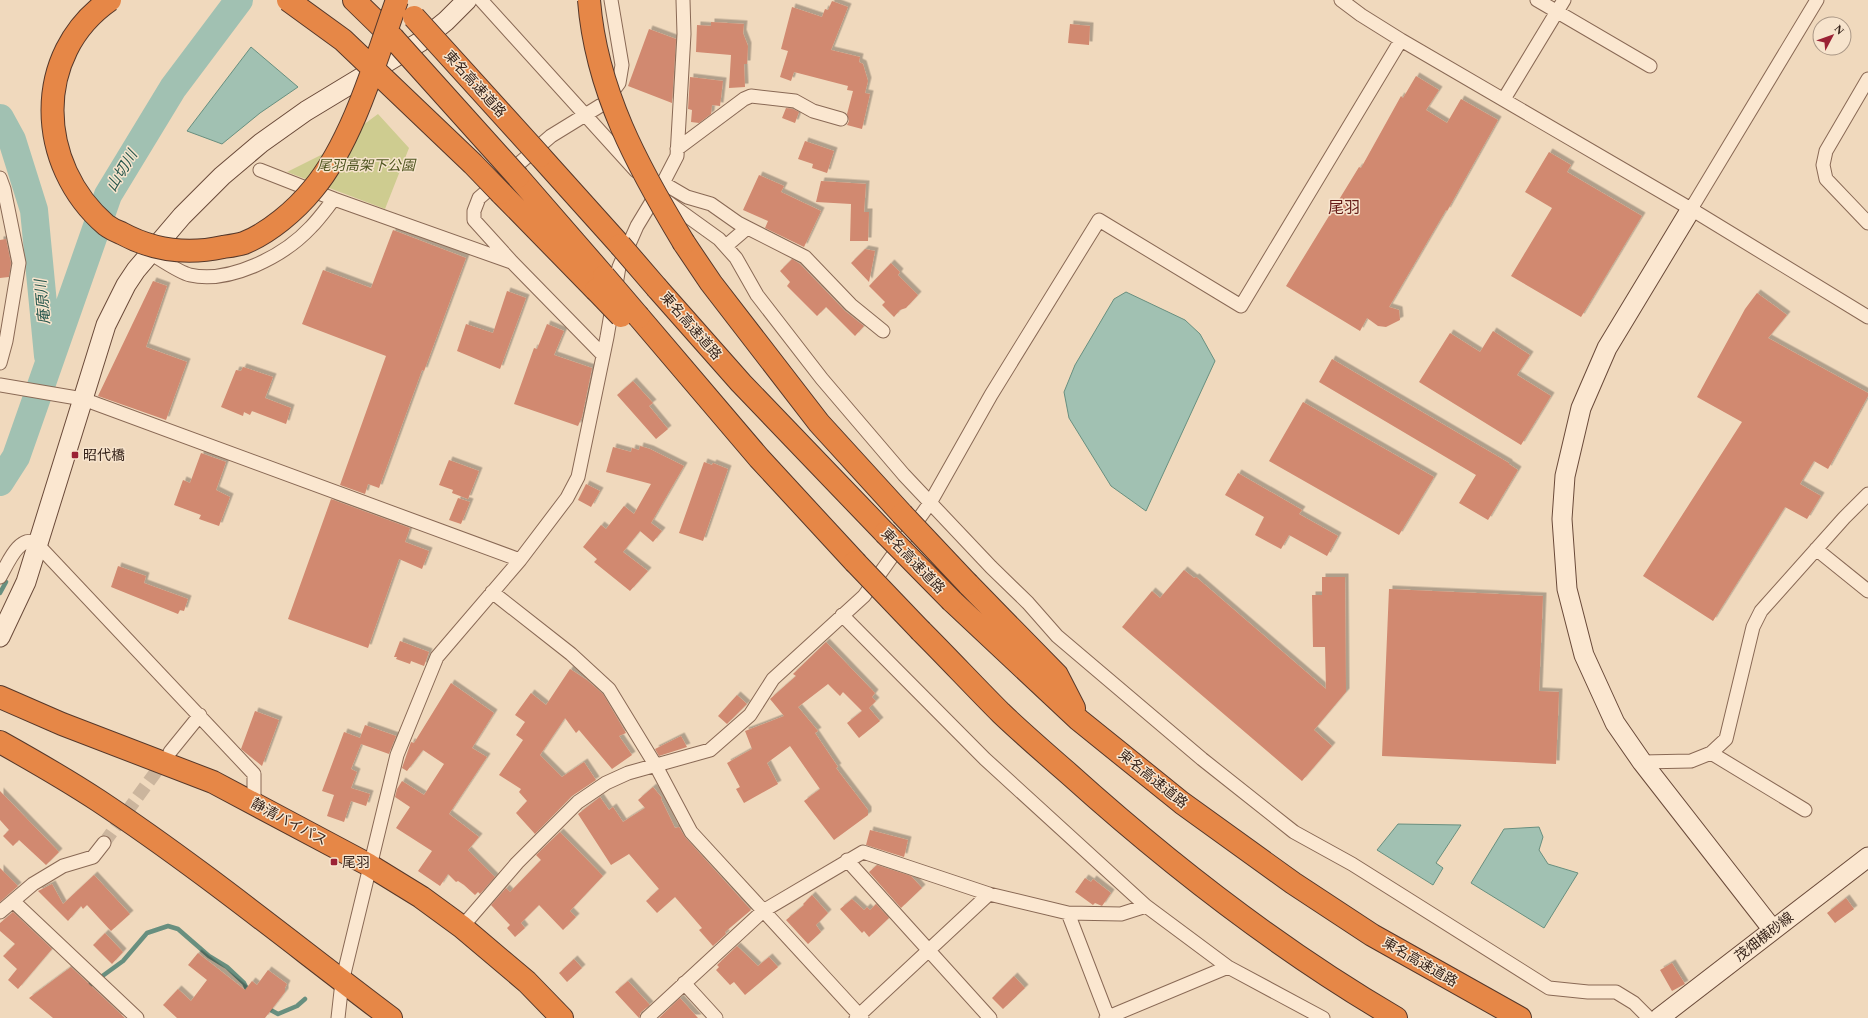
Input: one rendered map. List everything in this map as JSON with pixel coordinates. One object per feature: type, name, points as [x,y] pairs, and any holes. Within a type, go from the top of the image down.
[{"type":"highway","points":[[110,0],[90,16],[79,30],[59,65],[52,99],[53,127],[59,157],[74,187],[86,204],[107,226],[132,239],[155,248],[184,252],[211,250],[244,243],[266,230],[288,214],[313,190],[332,163],[364,93],[397,0]]},
{"type":"highway","points":[[288,0],[343,40],[474,164],[501,193],[600,283]]},
{"type":"highway","points":[[354,0],[393,38],[518,177],[600,283],[759,458],[855,562],[1002,713],[1099,801],[1186,874],[1278,942],[1396,1018]]},
{"type":"highway","name":"東名高速道路","points":[[397,0],[620,245],[741,383],[952,601],[1080,720],[1182,803],[1293,883],[1372,935],[1517,1016]]},
{"type":"highway","points":[[589,0],[596,48],[617,117],[650,187],[684,243],[721,296],[819,423],[968,584],[1057,675],[1080,720]]},
{"type":"highway","name":"静清バイパス","points":[[0,697],[62,724],[213,782],[369,865],[421,897],[462,927],[527,982],[562,1018]]},
{"type":"highway","points":[[0,742],[66,780],[155,839],[275,928],[342,982],[391,1018]]},
{"type":"street","points":[[0,637],[26,582],[78,398],[106,324],[126,285],[136,270],[182,216],[222,176],[261,143],[306,111],[420,42],[446,21],[467,0]]},
{"type":"street","points":[[481,0],[584,114],[660,188],[726,246],[736,258],[757,295],[822,379],[904,475],[990,567],[1028,603],[1057,636],[1202,759],[1294,832],[1352,864],[1549,988],[1588,992],[1616,992],[1634,1003],[1649,1018]]},
{"type":"street","points":[[603,355],[512,262],[474,220],[474,211],[479,198],[551,136],[584,114],[603,104],[619,83],[622,65],[611,0]]},
{"type":"street","points":[[338,1018],[342,982],[369,865],[381,826],[397,755],[437,657],[520,560],[567,498],[578,477],[619,267],[637,226],[677,156],[684,34],[683,0]]},
{"type":"street","points":[[1341,0],[1361,15],[1401,40],[1692,209],[1868,317]]},
{"type":"street","points":[[1537,0],[1650,66]]},
{"type":"street","points":[[1504,99],[1564,0]]},
{"type":"street","points":[[1773,930],[1642,762],[1615,723],[1584,655],[1567,588],[1563,551],[1562,519],[1565,476],[1581,408],[1606,348],[1818,0]]},
{"type":"street","points":[[462,927],[517,863],[578,802],[606,783],[622,775],[710,750],[750,715],[773,679],[864,596],[930,503],[991,395],[1099,220],[1242,306],[1401,40]]},
{"type":"street","points":[[1868,79],[1826,151],[1823,165],[1826,178],[1868,223]]},
{"type":"street","points":[[677,149],[744,99],[751,96],[795,101],[813,111],[841,119]]},
{"type":"street","points":[[260,170],[334,199],[512,262]]},
{"type":"street","points":[[0,178],[4,189],[19,263],[6,341],[0,363]]},
{"type":"street","points":[[660,188],[711,204],[747,228],[805,257],[851,305],[883,331]]},
{"type":"street","points":[[150,254],[190,275],[222,276],[256,265],[286,249],[310,228],[334,199]]},
{"type":"street","points":[[726,246],[747,228]]},
{"type":"street","points":[[3,385],[78,398],[520,560]]},
{"type":"street","points":[[1642,762],[1691,761],[1711,753],[1726,739],[1753,626],[1761,611],[1844,518],[1868,494]]},
{"type":"street","points":[[0,577],[20,544],[26,540],[32,540],[37,544],[200,715],[254,774],[254,803]]},
{"type":"street","points":[[1816,549],[1868,591]]},
{"type":"street","points":[[492,592],[572,654],[609,689],[656,766],[691,832],[859,1017],[989,894]]},
{"type":"street","points":[[842,615],[985,759],[1146,906],[1228,967],[1323,1018]]},
{"type":"street","points":[[170,752],[200,715]]},
{"type":"street","points":[[1711,753],[1805,810]]},
{"type":"street","points":[[0,912],[33,884],[63,866],[93,857],[104,843]]},
{"type":"street","points":[[647,1018],[763,911],[847,860],[863,852],[989,894],[1068,914],[1121,914],[1146,906]]},
{"type":"street","name":"茂畑横砂線","points":[[1659,1018],[1868,857]]},
{"type":"street","points":[[847,860],[990,1018]]},
{"type":"street","points":[[13,901],[137,1018]]},
{"type":"street","points":[[1068,914],[1107,1018],[1228,967]]},
{"type":"street","points":[[684,983],[716,1018]]},
{"type":"green space","name":"尾羽高架下公園","points":[[378,114],[409,148],[385,209],[287,172],[325,153]]},
{"type":"shaded area","points":[[251,47],[298,87],[260,113],[222,144],[187,131]]},
{"type":"shaded area","points":[[1126,292],[1185,320],[1200,334],[1215,361],[1146,511],[1111,486],[1069,418],[1064,392],[1075,365],[1114,299]]},
{"type":"shaded area","points":[[1398,824],[1461,825],[1436,863],[1443,868],[1433,885],[1377,850]]},
{"type":"shaded area","points":[[1539,827],[1543,837],[1539,850],[1548,864],[1578,873],[1544,928],[1471,883],[1504,829]]},
{"type":"building","points":[[832,1],[848,7],[831,50],[860,57],[859,62],[863,64],[868,81],[865,93],[870,94],[862,129],[847,125],[849,121],[847,114],[853,91],[847,90],[848,86],[794,72],[791,81],[780,77],[788,51],[781,49],[792,7],[822,17],[825,9],[828,10]]},
{"type":"building","points":[[711,22],[744,24],[743,33],[748,46],[747,64],[744,64],[745,87],[729,88],[731,55],[696,52],[697,25],[711,26]]},
{"type":"building","points":[[1070,24],[1090,26],[1089,45],[1068,43]]},
{"type":"building","points":[[649,29],[676,39],[672,103],[628,86]]},
{"type":"building","points":[[1416,76],[1439,90],[1426,110],[1447,123],[1461,99],[1498,120],[1447,211],[1446,210],[1389,307],[1399,310],[1400,320],[1386,327],[1378,326],[1367,318],[1360,331],[1286,286],[1359,167],[1361,168],[1401,96],[1403,98]]},
{"type":"building","points":[[690,77],[723,81],[720,106],[712,105],[711,114],[699,123],[691,122],[692,110],[688,109]]},
{"type":"building","points":[[786,108],[799,112],[795,123],[782,118]]},
{"type":"building","points":[[805,141],[834,151],[827,173],[812,168],[813,164],[798,159]]},
{"type":"building","points":[[1549,152],[1571,165],[1567,172],[1642,216],[1581,317],[1511,276],[1552,208],[1525,192]]},
{"type":"building","points":[[759,175],[784,186],[781,192],[821,211],[804,247],[765,228],[768,221],[743,210]]},
{"type":"building","points":[[821,181],[866,184],[864,212],[869,212],[868,241],[850,241],[851,204],[816,202]]},
{"type":"building","points":[[393,230],[466,258],[424,371],[422,370],[379,488],[368,484],[365,494],[340,485],[386,356],[302,324],[323,270],[371,288]]},
{"type":"building","points":[[6,239],[11,263],[9,277],[0,278],[0,240]]},
{"type":"building","points":[[865,249],[875,251],[869,282],[851,263]]},
{"type":"building","points":[[792,259],[800,264],[845,311],[864,326],[855,336],[826,307],[817,316],[787,286],[790,282],[780,271]]},
{"type":"building","points":[[891,263],[900,272],[898,275],[918,295],[906,308],[900,310],[894,317],[882,305],[885,302],[869,286]]},
{"type":"building","points":[[153,281],[167,286],[146,347],[187,362],[166,420],[98,396]]},
{"type":"building","points":[[507,291],[526,298],[500,369],[457,351],[466,324],[493,333]]},
{"type":"building","points":[[1757,293],[1787,315],[1768,338],[1868,393],[1868,396],[1828,469],[1814,461],[1800,484],[1821,496],[1807,519],[1785,507],[1713,621],[1643,576],[1742,422],[1697,397],[1745,309]]},
{"type":"building","points":[[547,324],[564,331],[554,355],[592,368],[582,417],[578,426],[514,404],[534,348],[537,349]]},
{"type":"building","points":[[1493,331],[1530,355],[1517,375],[1551,396],[1521,445],[1419,382],[1450,333],[1480,352]]},
{"type":"building","points":[[1332,359],[1509,463],[1518,470],[1488,520],[1459,503],[1476,475],[1319,382]]},
{"type":"building","points":[[243,367],[273,377],[265,398],[291,408],[286,424],[252,411],[250,415],[244,412],[243,416],[221,407],[236,370],[241,371]]},
{"type":"building","points":[[633,381],[653,403],[649,406],[668,429],[656,439],[617,395]]},
{"type":"building","points":[[1303,402],[1434,477],[1399,535],[1269,461]]},
{"type":"building","points":[[640,446],[650,449],[684,466],[651,523],[662,531],[653,542],[640,531],[623,552],[648,571],[630,591],[594,562],[597,559],[583,547],[601,525],[606,529],[624,506],[634,514],[651,484],[606,472],[613,447],[631,452],[632,448],[639,450]]},
{"type":"building","points":[[201,453],[226,462],[216,490],[230,497],[219,526],[199,519],[201,515],[174,505],[183,480],[190,483]]},
{"type":"building","points":[[449,460],[479,471],[468,499],[452,493],[453,490],[439,485]]},
{"type":"building","points":[[704,462],[712,465],[713,463],[728,469],[703,541],[679,533]]},
{"type":"building","points":[[1238,473],[1302,510],[1299,514],[1338,536],[1327,556],[1289,535],[1281,549],[1255,535],[1264,517],[1225,495]]},
{"type":"building","points":[[586,484],[600,491],[591,507],[578,500]]},
{"type":"building","points":[[458,498],[470,502],[461,524],[449,520]]},
{"type":"building","points":[[331,499],[410,528],[405,542],[429,551],[422,569],[399,559],[368,648],[288,619]]},
{"type":"building","points":[[118,566],[146,576],[144,583],[188,599],[184,611],[180,610],[178,614],[111,587]]},
{"type":"building","points":[[1184,570],[1194,578],[1196,577],[1326,689],[1325,647],[1313,647],[1312,595],[1322,595],[1322,577],[1345,577],[1346,692],[1314,730],[1332,746],[1302,781],[1122,627],[1152,591],[1160,598]]},
{"type":"building","points":[[1389,589],[1543,596],[1539,691],[1559,692],[1556,764],[1382,756]]},
{"type":"building","points":[[400,641],[429,652],[424,666],[411,661],[410,664],[396,659],[397,657],[394,657]]},
{"type":"building","points":[[826,642],[875,693],[872,697],[876,701],[869,708],[880,721],[859,738],[847,723],[862,711],[843,692],[840,696],[828,684],[798,707],[818,731],[815,733],[838,767],[836,768],[868,810],[868,815],[834,840],[804,801],[820,789],[790,746],[767,763],[778,784],[744,803],[736,789],[740,787],[727,763],[752,749],[745,731],[784,716],[770,699],[796,676],[793,674]]},
{"type":"building","points":[[570,669],[587,680],[603,694],[626,733],[619,736],[632,755],[612,769],[579,730],[576,733],[565,718],[540,755],[562,777],[584,762],[596,780],[572,796],[535,834],[516,813],[527,801],[519,792],[521,789],[499,775],[523,740],[516,735],[525,722],[515,715],[531,693],[546,705]]},
{"type":"building","points":[[451,683],[494,713],[472,748],[487,757],[449,814],[479,837],[468,850],[495,877],[480,894],[478,892],[475,895],[464,885],[458,881],[456,882],[448,874],[440,886],[418,871],[432,851],[396,828],[410,807],[395,797],[397,789],[402,781],[424,795],[444,764],[423,750],[407,771],[402,768],[411,742],[414,743]]},
{"type":"building","points":[[737,695],[747,704],[727,724],[718,716]]},
{"type":"building","points":[[255,711],[279,720],[262,766],[241,749]]},
{"type":"building","points":[[365,725],[396,736],[389,754],[361,744],[351,769],[357,772],[351,788],[370,794],[366,806],[351,801],[344,822],[327,816],[334,795],[322,791],[344,732],[360,738]]},
{"type":"building","points":[[681,736],[687,747],[659,756],[655,749]]},
{"type":"building","points":[[653,787],[662,798],[661,799],[675,828],[679,827],[685,837],[751,910],[725,932],[726,934],[713,946],[699,930],[702,928],[675,897],[657,913],[646,901],[659,889],[629,854],[611,865],[578,814],[600,797],[609,810],[613,807],[623,822],[645,808],[638,800]]},
{"type":"building","points":[[0,791],[59,852],[46,865],[19,840],[13,846],[3,836],[9,830],[0,820]]},
{"type":"building","points":[[870,830],[908,840],[904,857],[866,845]]},
{"type":"building","points":[[560,832],[603,876],[570,911],[576,917],[563,930],[539,905],[521,923],[525,928],[515,937],[507,928],[510,925],[491,905],[506,888],[510,892],[541,860],[536,855]]},
{"type":"building","points":[[877,865],[911,876],[922,888],[901,908],[869,872]]},
{"type":"building","points":[[0,868],[18,886],[0,902]]},
{"type":"building","points":[[94,875],[130,914],[111,931],[87,905],[83,909],[81,906],[68,921],[38,891],[52,884],[63,904]]},
{"type":"building","points":[[1085,878],[1091,882],[1093,879],[1111,893],[1102,906],[1095,903],[1093,905],[1075,892]]},
{"type":"building","points":[[812,895],[828,913],[816,925],[821,932],[808,944],[786,920],[804,905],[803,904]]},
{"type":"building","points":[[1846,898],[1854,909],[1835,923],[1827,913]]},
{"type":"building","points":[[852,899],[864,910],[867,907],[870,910],[876,904],[889,918],[869,937],[864,931],[862,933],[840,909]]},
{"type":"building","points":[[13,912],[52,949],[18,989],[8,980],[17,969],[3,956],[15,944],[0,931],[0,923]]},
{"type":"building","points":[[105,933],[123,952],[112,964],[93,945]]},
{"type":"building","points":[[737,946],[758,966],[769,957],[778,967],[745,995],[734,982],[730,985],[716,970],[719,967],[717,965]]},
{"type":"building","points":[[198,953],[245,990],[252,981],[257,985],[268,970],[287,984],[285,992],[265,1018],[177,1018],[163,1005],[178,989],[191,1001],[207,980],[188,965]]},
{"type":"building","points":[[574,959],[582,968],[567,982],[559,973]]},
{"type":"building","points":[[1672,963],[1685,984],[1672,991],[1660,970]]},
{"type":"building","points":[[71,967],[125,1018],[53,1018],[29,998]]},
{"type":"building","points":[[1014,976],[1025,988],[1003,1009],[992,998]]},
{"type":"building","points":[[628,981],[650,1005],[641,1012],[639,1018],[615,992]]},
{"type":"building","points":[[680,998],[698,1018],[659,1018]]},
{"type":"waterway","name":"山切川","points":[[0,482],[16,457],[108,195],[173,88],[239,0]]},
{"type":"waterway","name":"庵原川","points":[[0,118],[12,140],[34,210],[48,356]]},
{"type":"waterway","points":[[0,593],[6,582]]},
{"type":"waterway","points":[[86,988],[123,961],[147,933],[168,926],[178,929],[209,956],[227,967],[244,983],[249,993]]},
{"type":"waterway","points":[[267,1008],[278,1014],[297,1006],[305,999]]},
{"type":"tunnel","points":[[104,843],[166,758]]},
{"type":"place","name":"昭代橋","points":[[75,455]]},
{"type":"place","name":"尾羽","points":[[334,862]]},
{"type":"district","name":"尾羽","points":[[1344,208]]}]
